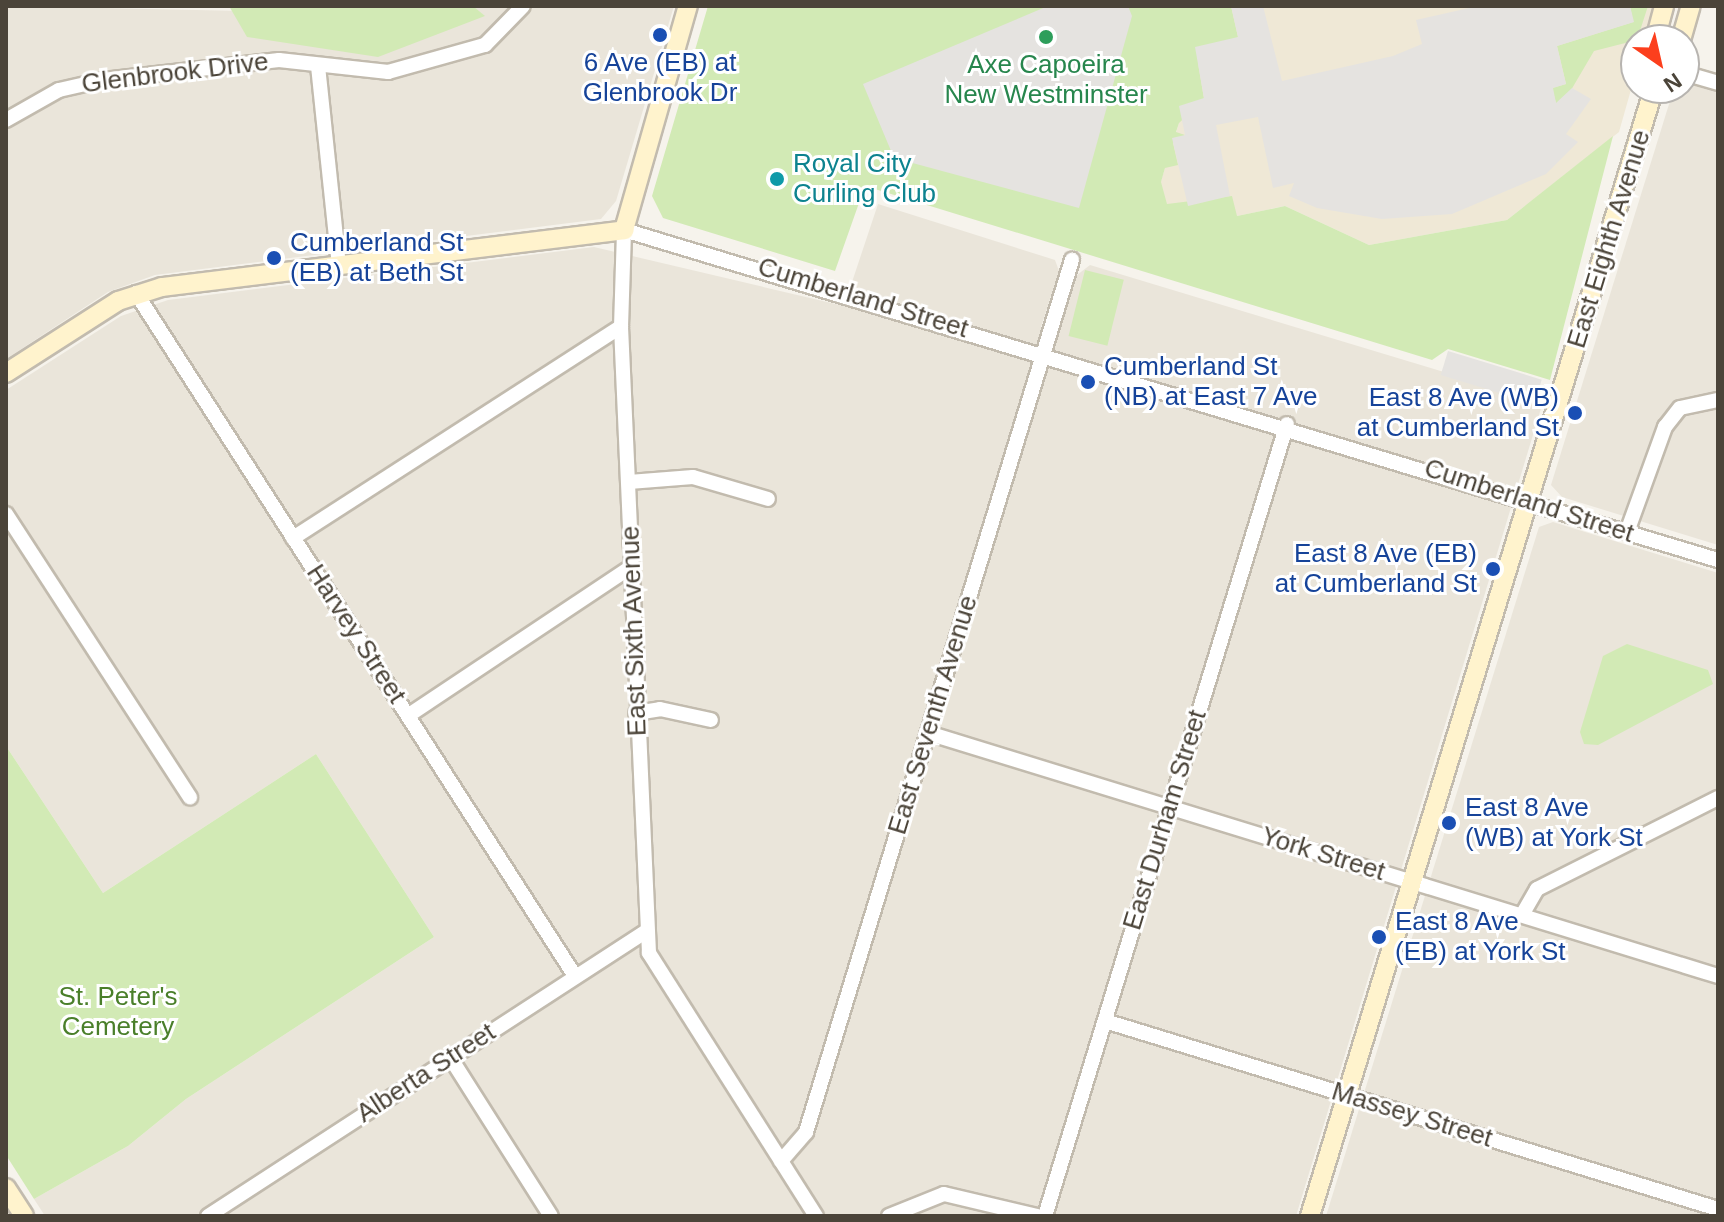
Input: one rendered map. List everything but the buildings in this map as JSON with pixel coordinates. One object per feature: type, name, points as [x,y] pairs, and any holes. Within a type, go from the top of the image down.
[{"type":"street","name":"Glenbrook Drive","points":[[6,120],[82,83],[279,60],[374,74],[473,50],[494,39],[523,6]]},
{"type":"street","name":"East Sixth Avenue","points":[[688,6],[624,230],[621,327],[645,932],[650,958],[816,1216]]},
{"type":"street","points":[[318,66],[339,265]]},
{"type":"street","name":"East Eighth Avenue","points":[[1310,1216],[1649,104]]},
{"type":"street","name":"Cumberland Street","points":[[6,373],[136,293],[624,230],[1287,424],[1718,560]]},
{"type":"street","name":"East Seventh Avenue","points":[[781,1161],[806,1132],[1072,260]]},
{"type":"street","name":"Harvey Street","points":[[136,293],[575,976]]},
{"type":"street","points":[[293,538],[621,327]]},
{"type":"street","points":[[1627,532],[1665,427],[1680,408],[1718,400]]},
{"type":"street","name":"East Durham Street","points":[[1045,1216],[1287,424]]},
{"type":"street","points":[[629,482],[693,477],[768,499]]},
{"type":"street","points":[[6,514],[190,797]]},
{"type":"street","points":[[409,715],[631,567]]},
{"type":"street","points":[[636,713],[660,709],[711,720]]},
{"type":"street","name":"York Street","points":[[928,733],[1718,976]]},
{"type":"street","points":[[1522,915],[1537,889],[1718,798]]},
{"type":"street","name":"Alberta Street","points":[[208,1216],[645,932]]},
{"type":"street","name":"Massey Street","points":[[1105,1021],[1718,1209]]},
{"type":"street","points":[[450,1057],[551,1216]]},
{"type":"street","points":[[6,1188],[24,1216]]},
{"type":"street","points":[[889,1216],[944,1194],[1037,1216]]},
{"type":"shaded area","points":[[6,6],[484,16],[473,6],[674,6],[616,201],[601,219],[155,275],[108,292],[6,359]]},
{"type":"shaded area","points":[[1048,6],[1128,6],[1132,16],[1079,208],[894,158],[863,84]]},
{"type":"shaded area","points":[[1215,6],[1656,6],[1650,24],[1620,24],[1620,104],[1627,104],[1619,132],[1507,220],[1369,245],[1285,206],[1184,227],[1153,207]]},
{"type":"shaded area","points":[[1231,6],[1263,6],[1282,81],[1393,56],[1422,44],[1416,20],[1478,6],[1630,6],[1634,22],[1557,46],[1566,84],[1553,88],[1556,103],[1572,88],[1591,99],[1566,134],[1578,142],[1546,174],[1452,214],[1382,219],[1317,208],[1289,196],[1294,183],[1273,188],[1258,117],[1216,125],[1230,196],[1188,206],[1172,138],[1185,135],[1179,106],[1204,98],[1195,47],[1238,37]]},
{"type":"shaded area","points":[[1700,87],[1718,93],[1718,545],[1562,497],[1551,485],[1669,104],[1700,104]]},
{"type":"shaded area","points":[[878,204],[1055,260],[1059,271],[1041,327],[1059,334],[1077,275],[1090,265],[1543,402],[1296,1216],[45,1216],[34,1199],[128,1146],[186,1099],[434,937],[316,754],[103,893],[6,746],[6,390],[121,316],[168,300],[594,247],[844,306]]},
{"type":"shaded area","points":[[1448,351],[1542,380],[1534,404],[1441,375]]},
{"type":"shaded area","points":[[1553,522],[1718,573],[1718,1216],[1326,1216],[1539,527]]},
{"type":"green space","points":[[229,6],[473,6],[485,16],[378,57],[247,37]]},
{"type":"green space","points":[[708,6],[1231,6],[1238,37],[1198,63],[1204,99],[1179,123],[1176,132],[1185,135],[1173,143],[1178,165],[1165,168],[1161,182],[1167,204],[1232,196],[1237,216],[1285,206],[1369,245],[1507,220],[1613,136],[1550,380],[1448,349],[1432,360],[865,186],[835,271],[663,218],[652,196]]},
{"type":"green space","points":[[1630,6],[1648,6],[1642,24],[1627,24],[1633,22]]},
{"type":"green space","points":[[1620,26],[1620,44],[1594,51],[1564,102],[1556,103],[1552,88],[1566,84],[1557,46]]},
{"type":"green space","points":[[1085,270],[1124,280],[1107,346],[1069,336]]},
{"type":"green space","points":[[1627,644],[1708,670],[1713,684],[1598,745],[1584,744],[1580,732],[1603,656]]},
{"type":"green space","name":"St. Peter's Cemetery","points":[[6,746],[103,893],[316,754],[434,937],[186,1099],[128,1146],[34,1199],[6,1155]]},
{"type":"place","name":"6 Ave (EB) at Glenbrook Dr","points":[[660,35]]},
{"type":"place","name":"Axe Capoeira New Westminster","points":[[1046,37]]},
{"type":"place","name":"Royal City Curling Club","points":[[777,179]]},
{"type":"place","name":"Cumberland St (EB) at Beth St","points":[[274,258]]},
{"type":"place","name":"Cumberland St (NB) at East 7 Ave","points":[[1088,382]]},
{"type":"place","name":"East 8 Ave (WB) at Cumberland St","points":[[1575,413]]},
{"type":"place","name":"East 8 Ave (EB) at Cumberland St","points":[[1493,569]]},
{"type":"place","name":"East 8 Ave (WB) at York St","points":[[1449,823]]},
{"type":"place","name":"East 8 Ave (EB) at York St","points":[[1379,937]]}]
